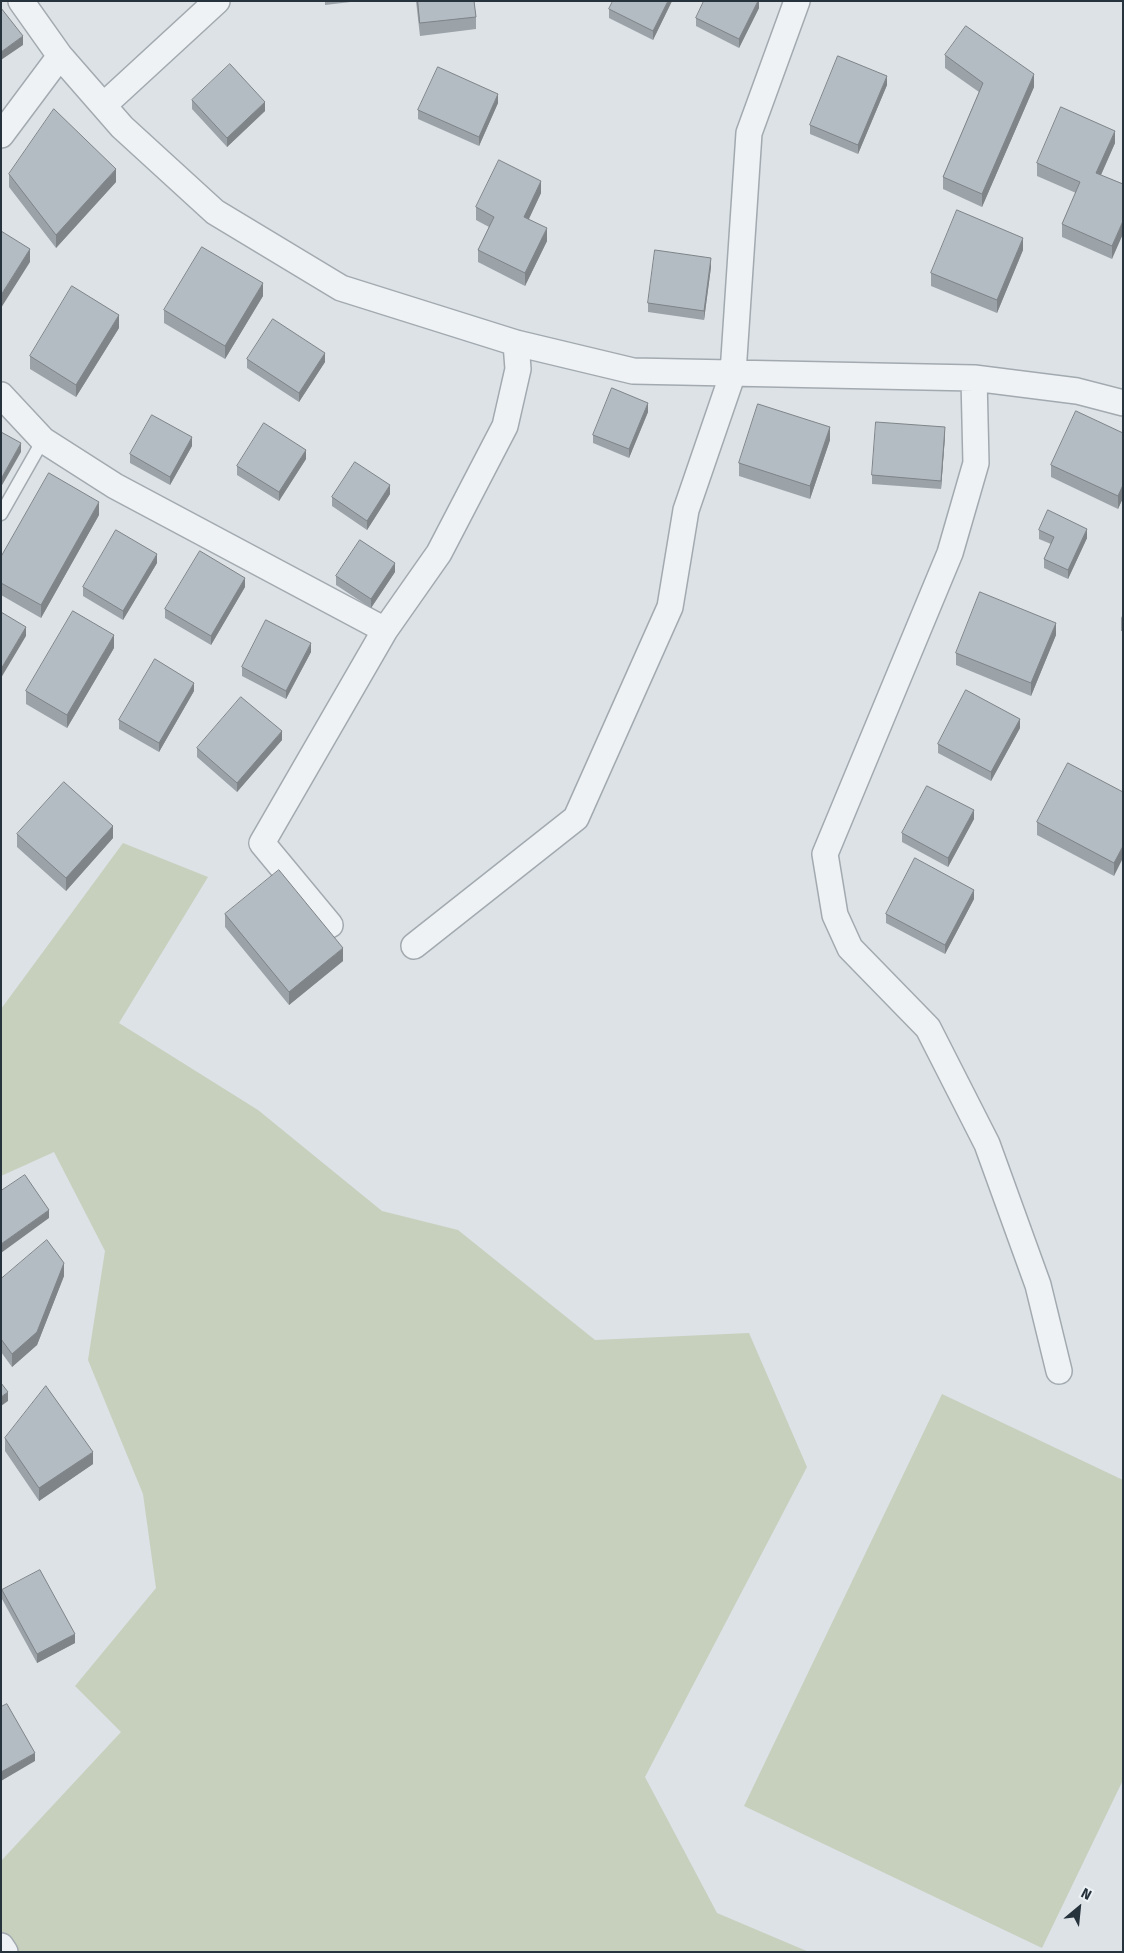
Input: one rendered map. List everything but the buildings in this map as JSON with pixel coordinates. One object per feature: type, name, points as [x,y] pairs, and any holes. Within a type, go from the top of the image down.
[{"type":"street","points":[[21,1],[60,56],[122,126],[215,212],[341,288],[516,343],[633,371],[974,378],[1077,391],[1123,403]]},
{"type":"street","points":[[104,105],[217,1]]},
{"type":"street","points":[[414,946],[576,818],[670,607],[686,510],[732,373],[749,133],[797,1]]},
{"type":"street","points":[[1,135],[60,56]]},
{"type":"street","points":[[330,924],[262,843],[385,630],[439,553],[505,426],[518,369],[516,343]]},
{"type":"street","points":[[974,378],[976,463],[950,553],[825,854],[835,915],[850,948],[928,1028],[987,1144],[1038,1285],[1059,1370]]},
{"type":"street","points":[[1,395],[43,440],[115,486],[385,630]]},
{"type":"street","points":[[1,1946],[5,1952]]},
{"type":"lane","points":[[1,514],[43,440]]},
{"type":"green space","points":[[123,843],[208,877],[119,1023],[258,1110],[382,1211],[458,1230],[595,1340],[749,1333],[807,1467],[645,1777],[717,1913],[809,1952],[1,1952],[1,1861],[121,1732],[75,1686],[156,1588],[143,1494],[88,1360],[105,1251],[54,1152],[1,1176],[1,1009]]},
{"type":"green space","points":[[942,1394],[1123,1480],[1123,1780],[1042,1948],[744,1806]]}]
